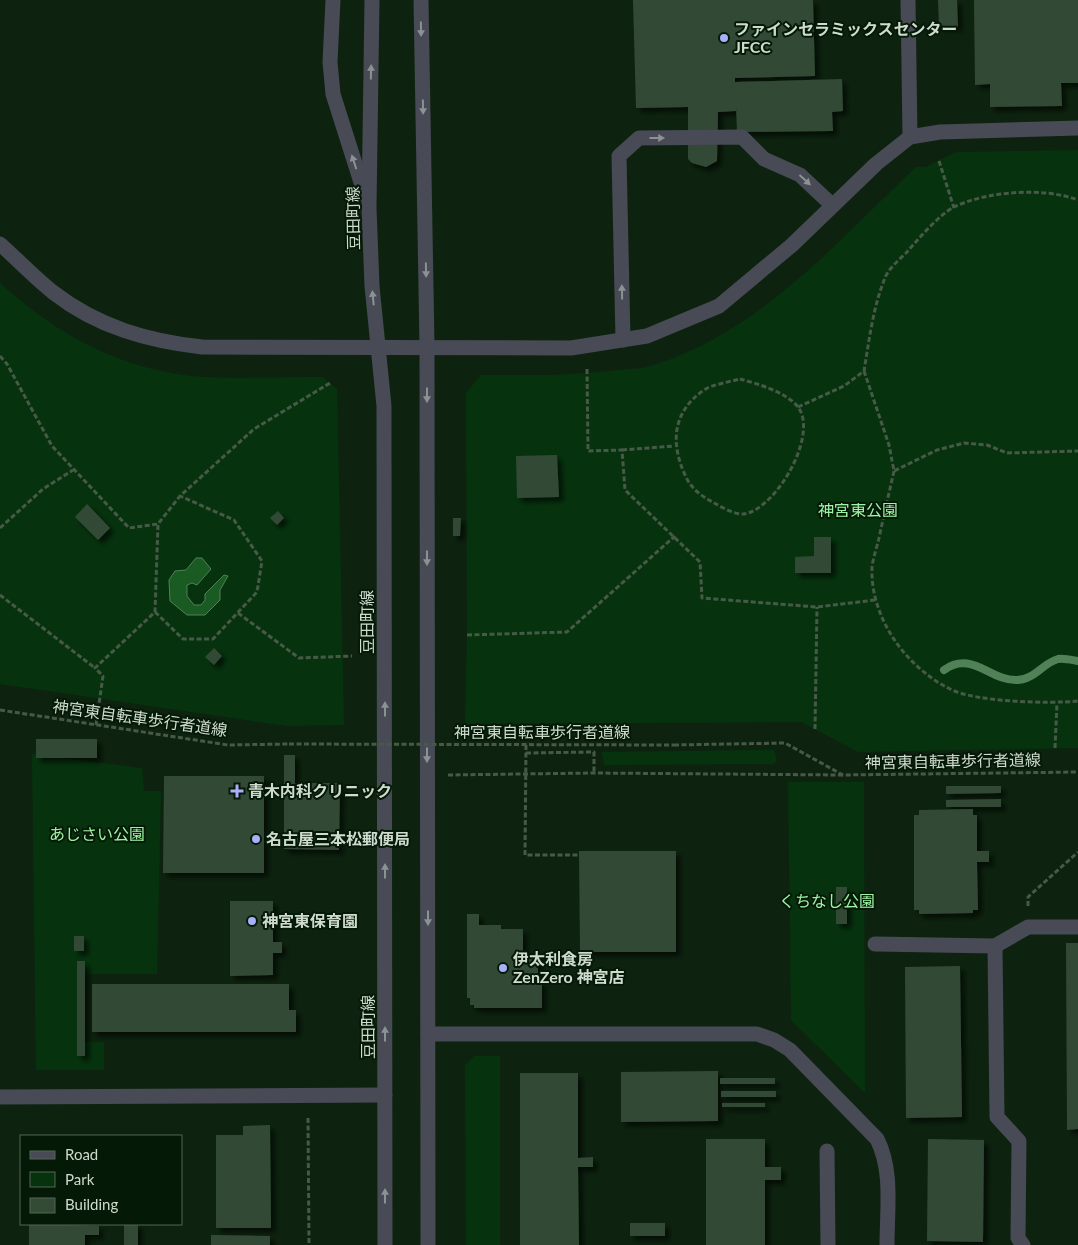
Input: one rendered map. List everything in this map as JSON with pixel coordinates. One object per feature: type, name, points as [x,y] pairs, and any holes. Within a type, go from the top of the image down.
[{"type":"street","points":[[332,0],[330,62],[333,94],[369,208]]},
{"type":"street","name":"豆田町線","points":[[372,0],[369,208],[372,286],[384,406],[386,1245]]},
{"type":"street","points":[[421,0],[427,346],[428,1245]]},
{"type":"street","points":[[908,0],[910,137]]},
{"type":"street","points":[[0,244],[54,292],[90,316],[126,333],[169,343],[202,347],[427,346],[571,348],[647,336],[719,306],[792,245],[876,164],[910,137],[940,132],[1078,128]]},
{"type":"street","points":[[623,340],[620,156],[639,138],[742,137],[764,159],[800,175],[832,205]]},
{"type":"street","points":[[875,944],[995,946],[1028,927],[1078,927]]},
{"type":"street","points":[[995,946],[997,1117],[1019,1141],[1018,1238],[1023,1245]]},
{"type":"street","points":[[428,1034],[757,1034],[774,1040],[790,1050],[877,1139],[885,1155],[887,1172],[887,1245]]},
{"type":"street","points":[[0,1097],[385,1096]]},
{"type":"street","points":[[827,1151],[828,1245]]},
{"type":"path","points":[[939,161],[954,208]]},
{"type":"path","points":[[1078,200],[1068,196],[1030,192],[994,194],[954,208],[918,240],[885,276],[871,329],[864,371],[889,445],[894,471],[872,567],[875,600],[895,642],[916,665],[951,690],[981,698],[1057,703],[1078,701]]},
{"type":"path","points":[[0,356],[7,364],[52,446],[73,470],[129,528],[158,524]]},
{"type":"path","points":[[587,369],[588,451],[674,446]]},
{"type":"path","points":[[798,407],[844,386],[864,371]]},
{"type":"path","points":[[740,379],[769,387],[798,407],[803,422],[798,454],[790,475],[756,511],[741,515],[698,494],[687,479],[674,446],[682,413],[705,389],[740,379]]},
{"type":"path","points":[[95,668],[155,612],[158,524],[180,496],[254,429],[330,383]]},
{"type":"path","points":[[894,471],[937,450],[964,443],[987,445],[1007,453],[1078,451]]},
{"type":"path","points":[[622,450],[625,490],[700,562],[702,598],[816,607],[875,600]]},
{"type":"path","points":[[0,528],[42,490],[73,470]]},
{"type":"path","points":[[155,612],[183,639],[213,639],[257,592],[262,561],[234,520],[180,496]]},
{"type":"path","points":[[467,635],[567,632],[675,536]]},
{"type":"path","points":[[0,595],[104,676],[96,725]]},
{"type":"path","points":[[815,729],[816,607]]},
{"type":"path","points":[[238,613],[299,658],[352,656]]},
{"type":"path","points":[[1055,748],[1057,703]]},
{"type":"path","name":"神宮東自転車歩行者道線","points":[[0,710],[228,744],[674,745],[785,743],[843,776],[1078,772]]},
{"type":"path","points":[[526,745],[525,855],[579,855]]},
{"type":"path","points":[[526,753],[594,752],[594,773]]},
{"type":"path","points":[[427,775],[594,773],[843,776]]},
{"type":"path","points":[[1028,927],[1028,897],[1078,852]]},
{"type":"path","points":[[308,1118],[309,1245]]},
{"type":"green space","name":"神宮東公園","points":[[1078,150],[1078,748],[858,752],[801,722],[465,724],[467,635],[466,393],[481,375],[567,374],[643,368],[691,351],[728,331],[762,308],[794,282],[825,255],[916,167],[925,167],[957,152]]},
{"type":"green space","points":[[0,283],[22,302],[69,335],[120,359],[147,368],[205,377],[323,377],[337,389],[344,725],[287,726],[0,684]]},
{"type":"green space","points":[[774,750],[777,760],[774,764],[604,765],[602,752]]},
{"type":"green space","name":"あじさい公園","points":[[32,754],[142,768],[144,791],[161,791],[157,974],[80,974],[80,1042],[104,1042],[104,1070],[36,1070]]},
{"type":"green space","name":"くちなし公園","points":[[788,782],[864,782],[865,1093],[791,1020]]},
{"type":"green space","points":[[474,1056],[500,1056],[500,1245],[466,1245],[465,1065]]},
{"type":"shaded area","points":[[196,558],[202,558],[211,569],[197,585],[192,583],[187,585],[187,596],[194,605],[201,605],[205,600],[205,594],[224,575],[228,576],[220,590],[220,600],[205,615],[187,615],[170,601],[169,580],[175,571],[186,570]]},
{"type":"building","name":"ファインセラミックスセンター JFCC","points":[[633,0],[813,0],[815,76],[735,78],[735,82],[842,79],[843,111],[832,112],[833,131],[737,132],[736,106],[736,111],[718,112],[717,161],[706,167],[692,163],[688,159],[688,107],[636,108]]},
{"type":"building","points":[[938,0],[957,0],[958,27],[939,27]]},
{"type":"building","points":[[974,0],[1078,0],[1078,83],[1061,83],[1062,106],[990,107],[990,84],[975,85]]},
{"type":"building","points":[[557,455],[559,497],[517,498],[516,456]]},
{"type":"building","points":[[87,504],[110,528],[98,540],[75,517]]},
{"type":"building","points":[[278,511],[284,518],[277,525],[270,518]]},
{"type":"building","points":[[453,518],[461,518],[460,536],[453,536]]},
{"type":"building","points":[[814,537],[831,537],[831,573],[795,573],[795,557],[814,556]]},
{"type":"building","points":[[214,648],[222,656],[214,665],[205,657]]},
{"type":"building","points":[[36,739],[97,739],[97,758],[36,758]]},
{"type":"building","points":[[284,755],[295,755],[295,783],[340,783],[339,850],[284,849]]},
{"type":"building","points":[[164,776],[264,776],[264,873],[163,873]]},
{"type":"building","points":[[946,786],[1001,786],[1001,793],[946,794]]},
{"type":"building","points":[[1001,799],[1001,807],[946,807],[946,800]]},
{"type":"building","points":[[973,809],[973,815],[977,815],[977,851],[989,851],[989,862],[977,862],[978,910],[973,910],[973,913],[919,914],[919,910],[914,910],[914,815],[919,815],[919,810]]},
{"type":"building","points":[[579,851],[676,851],[676,952],[580,952]]},
{"type":"building","points":[[836,887],[847,887],[847,924],[836,924]]},
{"type":"building","name":"神宮東保育園","points":[[230,901],[273,901],[273,942],[282,942],[282,953],[273,953],[273,975],[230,976]]},
{"type":"building","name":"伊太利食房 ZenZero 神宮店","points":[[467,914],[479,914],[479,925],[501,925],[501,929],[523,929],[523,955],[538,955],[538,982],[542,982],[542,1008],[474,1008],[474,1005],[470,1005],[470,998],[467,998]]},
{"type":"building","points":[[74,936],[84,936],[84,951],[74,951]]},
{"type":"building","points":[[1066,943],[1078,943],[1078,1129],[1067,1130]]},
{"type":"building","points":[[77,961],[85,961],[85,1056],[77,1056]]},
{"type":"building","points":[[960,966],[962,1117],[906,1118],[905,967]]},
{"type":"building","points":[[92,984],[289,984],[289,1010],[296,1010],[296,1032],[92,1032]]},
{"type":"building","points":[[718,1071],[718,1121],[621,1122],[621,1072]]},
{"type":"building","points":[[520,1073],[578,1073],[578,1158],[593,1157],[593,1167],[578,1167],[579,1245],[520,1245]]},
{"type":"building","points":[[720,1078],[775,1078],[775,1084],[720,1084]]},
{"type":"building","points":[[721,1091],[776,1091],[776,1097],[721,1097]]},
{"type":"building","points":[[722,1103],[765,1103],[765,1107],[722,1107]]},
{"type":"building","points":[[270,1125],[271,1228],[216,1228],[216,1135],[243,1135],[243,1126]]},
{"type":"building","points":[[706,1139],[765,1139],[765,1167],[781,1167],[781,1180],[765,1180],[765,1245],[706,1245]]},
{"type":"building","points":[[928,1139],[984,1140],[983,1242],[927,1241]]},
{"type":"building","points":[[630,1223],[665,1223],[665,1236],[630,1236]]},
{"type":"building","points":[[29,1225],[99,1226],[99,1235],[85,1235],[85,1245],[29,1245]]},
{"type":"building","points":[[124,1225],[138,1225],[138,1245],[124,1245]]},
{"type":"building","points":[[211,1235],[270,1236],[270,1245],[211,1245]]},
{"type":"waterway","points":[[944,670],[963,663],[1007,679],[1017,680],[1028,677],[1058,659],[1078,661]]},
{"type":"place","name":"ファインセラミックスセンター JFCC","points":[[724,38]]},
{"type":"place","name":"青木内科クリニック","points":[[237,791]]},
{"type":"place","name":"名古屋三本松郵便局","points":[[256,839]]},
{"type":"place","name":"神宮東保育園","points":[[252,921]]},
{"type":"place","name":"伊太利食房 ZenZero 神宮店","points":[[503,968]]}]
